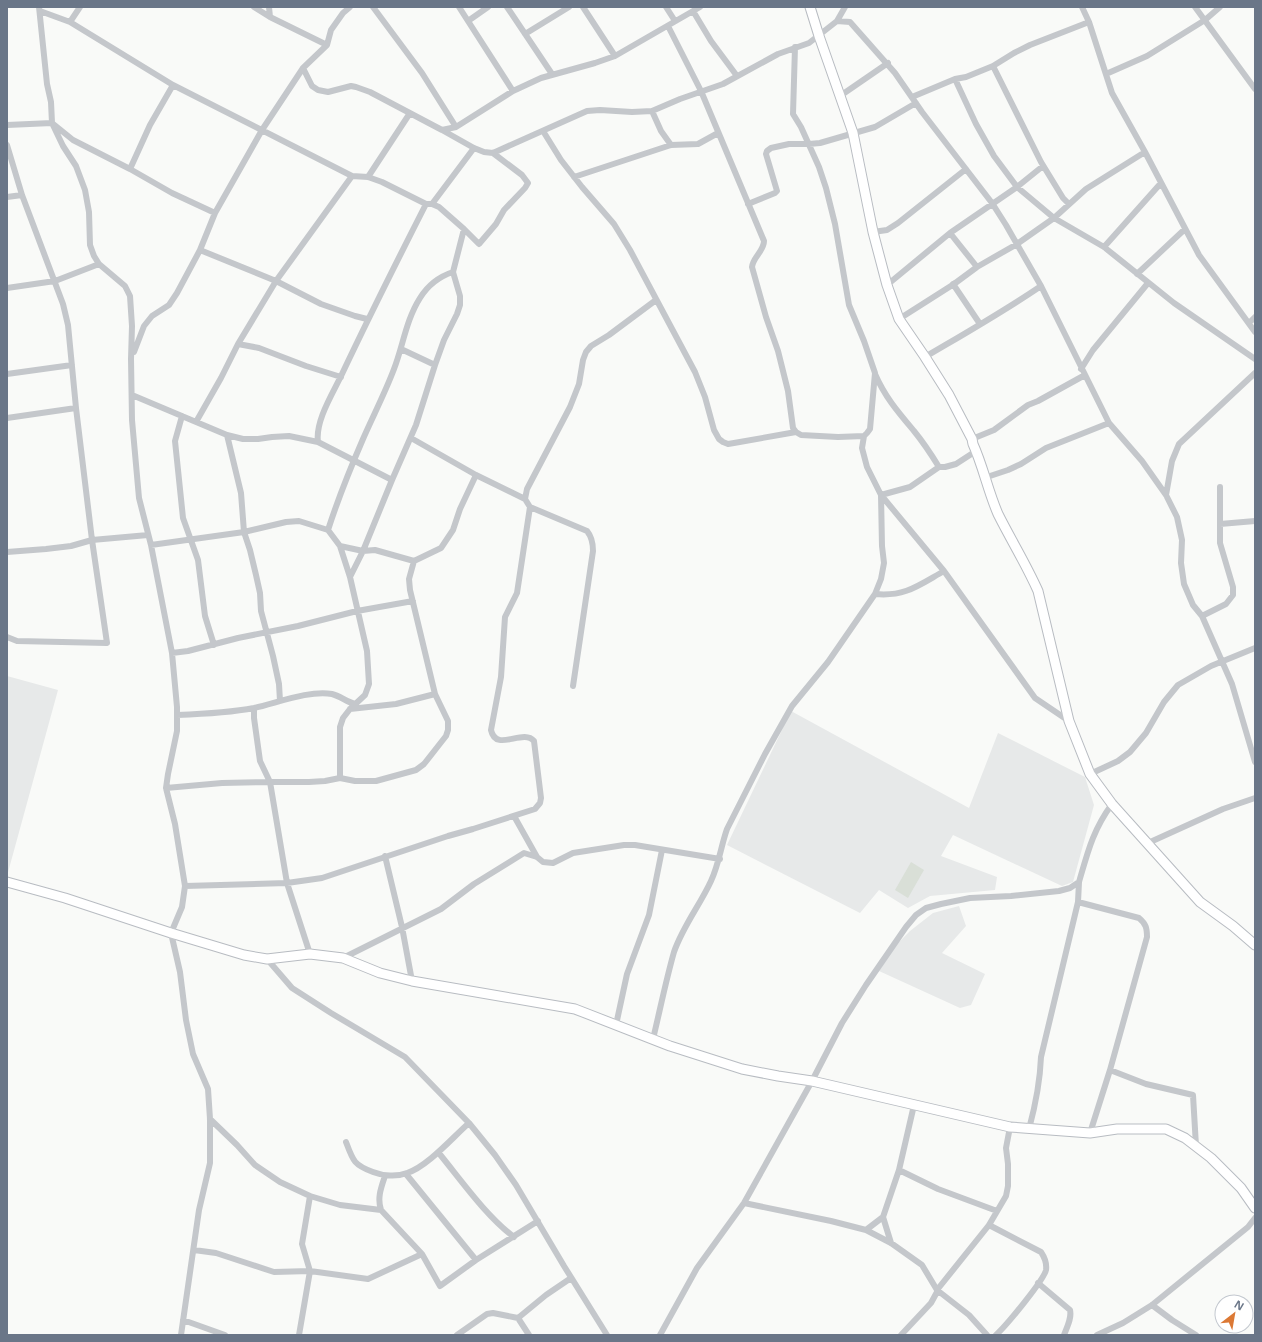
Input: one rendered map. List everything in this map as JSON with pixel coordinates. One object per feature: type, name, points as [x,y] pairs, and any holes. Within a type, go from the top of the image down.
[{"type":"street","points":[[70,22],[80,7]]},
{"type":"street","points":[[254,7],[327,44]]},
{"type":"street","points":[[269,7],[270,16]]},
{"type":"street","points":[[131,359],[144,326],[152,316],[174,299],[200,250],[215,213],[262,130],[303,68],[327,44],[331,30],[350,7]]},
{"type":"street","points":[[373,7],[422,73],[456,126]]},
{"type":"street","points":[[459,7],[513,91]]},
{"type":"street","points":[[468,21],[488,7]]},
{"type":"street","points":[[507,7],[552,74]]},
{"type":"street","points":[[525,34],[569,7]]},
{"type":"street","points":[[583,7],[615,56]]},
{"type":"street","points":[[666,7],[675,20]]},
{"type":"street","points":[[442,130],[456,126],[513,91],[541,78],[615,56],[668,26],[675,20],[700,7]]},
{"type":"street","points":[[810,7],[853,133],[873,232],[887,285],[899,319],[949,395],[972,439],[984,478],[998,514],[1038,591],[1069,721],[1090,774],[1112,804],[1200,902],[1233,926],[1255,945]]},
{"type":"street","points":[[303,68],[312,86],[318,90],[328,92],[351,86],[370,92],[474,148],[484,152],[494,153],[587,111],[652,111],[701,91],[723,84],[778,54],[809,43],[837,21],[845,7]]},
{"type":"street","points":[[1082,7],[1089,22],[1112,93],[1206,267],[1255,332]]},
{"type":"street","points":[[1196,7],[1255,89]]},
{"type":"street","points":[[1106,74],[1147,56],[1205,20],[1220,7]]},
{"type":"street","points":[[181,1335],[199,1210],[210,1163],[210,1119],[208,1089],[193,1054],[186,1020],[180,972],[171,933],[182,907],[185,886],[173,813],[166,788],[177,731],[172,653],[151,545],[139,498],[135,464],[130,296],[125,286],[99,264],[90,245],[89,212],[85,190],[76,166],[63,146],[52,123],[51,102],[47,84],[39,9],[70,22],[173,85],[352,176],[368,177],[439,207],[479,244],[496,224],[504,210],[528,183],[522,175],[494,153]]},
{"type":"street","points":[[693,11],[711,41],[737,76]]},
{"type":"street","points":[[837,21],[850,22],[888,64],[992,203],[1041,286],[1109,423],[1142,460],[1166,495],[1177,517],[1182,540],[1181,563],[1184,584],[1193,605],[1202,616],[1232,684],[1255,762]]},
{"type":"street","points":[[912,97],[954,79],[966,77],[992,66],[1030,44],[1089,22]]},
{"type":"street","points":[[668,26],[701,91],[764,241],[764,245],[754,259],[752,267],[766,317],[778,351],[796,432],[801,435],[838,437],[864,436],[870,429],[875,373]]},
{"type":"street","points":[[795,47],[792,114],[801,126],[819,167],[835,224],[849,304],[881,389],[895,409],[928,449],[939,467]]},
{"type":"street","points":[[840,96],[888,64]]},
{"type":"street","points":[[992,66],[1043,166],[1063,198],[1069,204]]},
{"type":"street","points":[[954,79],[976,124],[994,156],[1017,187],[1054,218],[1104,247],[1148,283],[1255,359]]},
{"type":"street","points":[[130,169],[150,125],[173,85]]},
{"type":"street","points":[[748,204],[777,191],[766,154],[771,148],[789,144],[820,143],[875,127],[916,103]]},
{"type":"street","points":[[652,111],[661,131],[671,145]]},
{"type":"street","points":[[368,177],[410,113]]},
{"type":"street","points":[[7,125],[52,123],[73,140],[130,169],[172,193],[215,213]]},
{"type":"street","points":[[544,131],[561,160],[614,224],[649,284],[694,372],[705,397],[714,430],[719,439],[728,444],[796,432]]},
{"type":"street","points":[[574,177],[671,145],[698,144],[718,133]]},
{"type":"street","points":[[7,145],[22,195],[63,304],[68,325],[76,408],[92,540],[107,643],[17,641],[7,637]]},
{"type":"street","points":[[318,442],[317,435],[326,408],[367,319],[429,204],[474,148]]},
{"type":"street","points":[[899,319],[977,267],[1017,244],[1054,218],[1086,190],[1145,152]]},
{"type":"street","points":[[887,285],[950,233],[1017,187],[1043,166]]},
{"type":"street","points":[[873,232],[887,230],[898,223],[966,169]]},
{"type":"street","points":[[196,422],[222,378],[238,344],[276,281],[352,176]]},
{"type":"street","points":[[1104,247],[1161,183]]},
{"type":"street","points":[[7,197],[22,195]]},
{"type":"street","points":[[350,577],[363,551],[411,438],[444,340],[460,305],[460,296],[452,272],[464,229]]},
{"type":"street","points":[[1136,274],[1185,230]]},
{"type":"street","points":[[950,233],[977,267]]},
{"type":"street","points":[[200,250],[276,281],[321,304],[367,319]]},
{"type":"street","points":[[7,288],[54,281],[99,264]]},
{"type":"street","points":[[328,530],[340,494],[391,376],[401,349],[409,319],[420,298],[432,283],[442,276],[452,272]]},
{"type":"street","points":[[1082,369],[1093,350],[1148,283]]},
{"type":"street","points":[[953,284],[980,324]]},
{"type":"street","points":[[925,357],[1006,310],[1041,286]]},
{"type":"street","points":[[525,499],[526,488],[570,407],[579,384],[583,360],[586,352],[591,346],[609,335],[656,300]]},
{"type":"street","points":[[1249,323],[1255,317]]},
{"type":"street","points":[[238,344],[259,348],[306,366],[341,377]]},
{"type":"street","points":[[401,349],[435,365]]},
{"type":"street","points":[[7,374],[72,365]]},
{"type":"street","points":[[1166,495],[1172,461],[1178,444],[1255,373]]},
{"type":"street","points":[[972,439],[994,430],[1028,404],[1038,401],[1085,375]]},
{"type":"street","points":[[132,395],[227,435],[243,439],[289,436],[318,442],[392,480]]},
{"type":"street","points":[[7,418],[76,408]]},
{"type":"street","points":[[182,416],[176,441],[176,454],[183,518],[198,560],[205,616],[214,645]]},
{"type":"street","points":[[984,478],[1008,470],[1051,446],[1109,423]]},
{"type":"street","points":[[227,435],[241,493],[244,532],[256,574],[260,593],[261,611],[266,633],[274,656],[279,684],[280,701]]},
{"type":"street","points":[[864,436],[862,448],[867,467],[881,495],[944,571],[1035,698],[1069,721]]},
{"type":"street","points":[[411,438],[476,475],[525,499],[530,507],[587,531],[590,535],[593,542],[593,551],[573,686]]},
{"type":"street","points":[[881,495],[910,487],[939,467],[956,464],[976,451]]},
{"type":"street","points":[[340,546],[363,551],[375,550],[414,561],[441,548],[453,530],[460,509],[476,475]]},
{"type":"street","points":[[1202,616],[1226,604],[1233,595],[1233,587],[1220,543],[1220,487]]},
{"type":"street","points":[[653,1038],[675,951],[691,916],[711,882],[720,859],[723,840],[727,828],[765,754],[792,706],[828,662],[875,594],[881,579],[884,563],[882,546],[881,495]]},
{"type":"street","points":[[185,886],[287,883],[322,878],[385,856],[535,809],[540,803],[541,798],[534,741],[528,736],[501,741],[494,738],[491,730],[501,677],[505,617],[517,593],[530,507]]},
{"type":"street","points":[[151,545],[244,532],[286,522],[299,521],[328,530],[340,546],[350,577],[367,651],[369,684],[365,695],[342,718],[340,727],[340,778]]},
{"type":"street","points":[[1220,524],[1255,521]]},
{"type":"street","points":[[7,552],[71,546],[92,540],[148,535]]},
{"type":"street","points":[[166,788],[222,783],[309,782],[340,778],[355,781],[376,781],[416,770],[424,764],[446,736],[448,721],[435,694],[413,601],[409,579],[414,561]]},
{"type":"street","points":[[875,594],[888,595],[906,592],[944,571]]},
{"type":"street","points":[[172,653],[188,651],[357,611],[413,601]]},
{"type":"street","points":[[1090,774],[1118,761],[1130,752],[1146,734],[1164,702],[1178,685],[1222,660],[1255,648]]},
{"type":"street","points":[[177,715],[211,714],[254,708],[302,696],[323,694],[333,694],[352,707],[396,704],[435,694]]},
{"type":"street","points":[[254,708],[260,761],[270,782],[287,883],[310,954]]},
{"type":"street","points":[[1148,843],[1223,809],[1255,798]]},
{"type":"street","points":[[1029,1129],[1037,1101],[1041,1057],[1078,902],[1079,882],[1094,833],[1103,816],[1112,804]]},
{"type":"street","points":[[514,816],[537,857]]},
{"type":"street","points":[[342,958],[441,909],[474,884],[520,854],[528,853],[537,857],[543,862],[553,863],[573,853],[624,845],[635,845],[720,859]]},
{"type":"street","points":[[616,1025],[627,974],[650,915],[662,850]]},
{"type":"street","points":[[385,856],[402,927],[412,981]]},
{"type":"street","points":[[7,882],[65,898],[244,955],[267,959],[310,954],[342,958],[380,973],[412,981],[575,1009],[653,1038],[670,1046],[742,1069],[812,1081],[1010,1127],[1090,1133],[1116,1129],[1166,1129],[1185,1138],[1211,1158],[1241,1188],[1255,1208]]},
{"type":"street","points":[[660,1335],[697,1268],[744,1203],[812,1081],[842,1023],[906,927],[916,916],[926,908],[970,898],[1059,892],[1070,888],[1079,882]]},
{"type":"street","points":[[1078,902],[1139,918],[1145,923],[1147,930],[1147,936],[1110,1070],[1090,1133]]},
{"type":"street","points":[[267,959],[292,988],[405,1057],[469,1122],[495,1155],[538,1221],[571,1278],[607,1335]]},
{"type":"street","points":[[1110,1070],[1146,1084],[1193,1095],[1196,1146]]},
{"type":"street","points":[[866,1230],[883,1217],[899,1170],[914,1105]]},
{"type":"street","points":[[210,1119],[255,1165],[280,1182],[310,1196],[340,1205],[381,1210]]},
{"type":"street","points":[[346,1142],[356,1163],[361,1168],[386,1176],[406,1174],[420,1166],[438,1152],[469,1122]]},
{"type":"street","points":[[901,1335],[931,1303],[937,1290],[989,1225],[1006,1196],[1008,1186],[1008,1164],[1006,1148],[1010,1127]]},
{"type":"street","points":[[438,1152],[493,1218],[503,1229],[514,1237]]},
{"type":"street","points":[[899,1170],[938,1189],[998,1211]]},
{"type":"street","points":[[406,1174],[476,1260]]},
{"type":"street","points":[[386,1176],[379,1193],[379,1204],[381,1210],[422,1254],[440,1286],[476,1260],[538,1221]]},
{"type":"street","points":[[298,1335],[310,1271],[302,1244],[310,1196]]},
{"type":"street","points":[[744,1203],[831,1221],[866,1230],[891,1243],[922,1266],[937,1290],[969,1315],[986,1335]]},
{"type":"street","points":[[883,1217],[891,1243]]},
{"type":"street","points":[[1097,1335],[1123,1323],[1152,1305],[1248,1227],[1255,1218]]},
{"type":"street","points":[[989,1225],[1041,1252],[1045,1257],[1046,1264],[1046,1272],[996,1335]]},
{"type":"street","points":[[194,1250],[216,1254],[274,1272],[310,1271],[368,1279],[422,1254]]},
{"type":"street","points":[[518,1318],[546,1295],[571,1278]]},
{"type":"street","points":[[1038,1283],[1070,1310],[1071,1314],[1069,1323],[1064,1335]]},
{"type":"street","points":[[1152,1305],[1196,1335]]},
{"type":"street","points":[[457,1335],[487,1314],[493,1313],[518,1318],[529,1335]]},
{"type":"street","points":[[183,1320],[225,1335]]},
{"type":"shaded area","points":[[7,676],[58,690],[7,876]]},
{"type":"shaded area","points":[[791,711],[969,808],[998,733],[1085,777],[1094,805],[1073,882],[1062,886],[953,835],[941,856],[997,877],[995,890],[930,896],[908,908],[879,890],[860,913],[727,845]]},
{"type":"shaded area","points":[[911,862],[924,870],[908,898],[895,890]]},
{"type":"shaded area","points":[[959,906],[966,926],[942,953],[985,974],[971,1005],[960,1008],[879,971],[896,945],[910,931],[933,913]]}]
